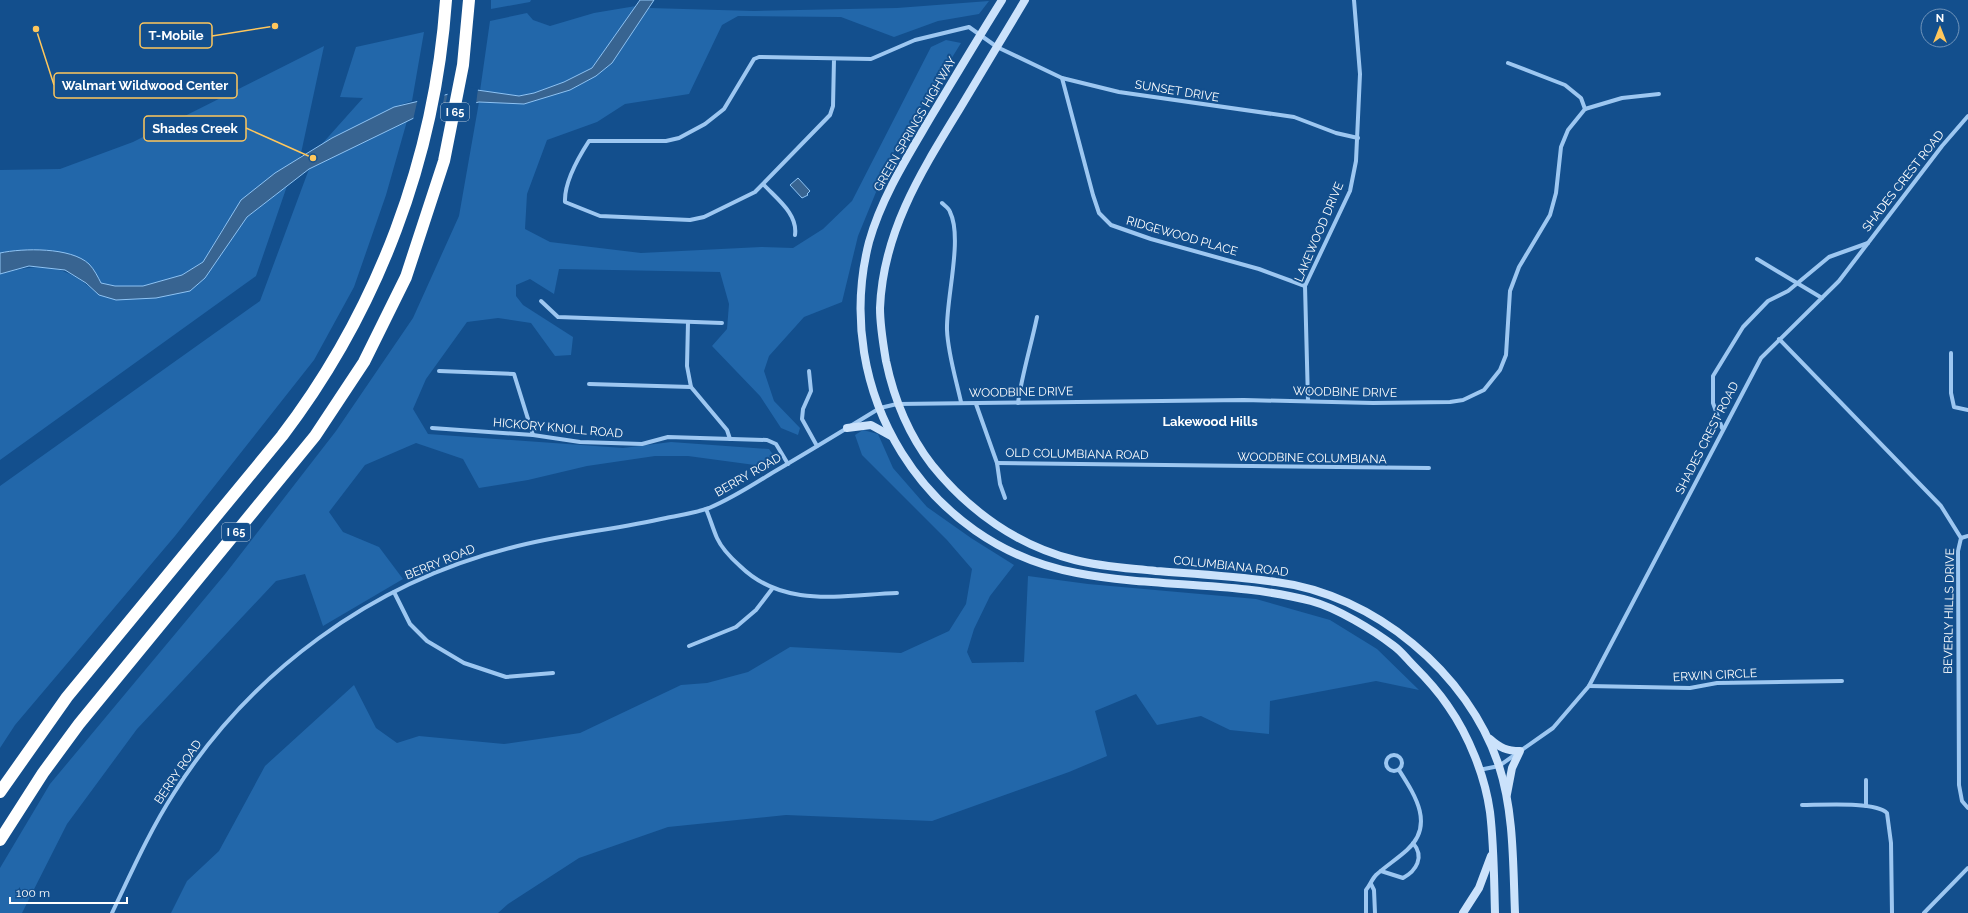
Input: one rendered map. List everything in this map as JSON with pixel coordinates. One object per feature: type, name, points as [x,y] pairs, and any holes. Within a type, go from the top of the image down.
[{"type":"highway","name":"I 65","points":[[0,840],[43,773],[78,724],[315,436],[364,362],[406,277],[444,161],[454,117],[463,65],[467,22],[472,1]]},
{"type":"highway","name":"I 65","points":[[0,792],[67,697],[260,465],[297,417],[335,357],[361,311],[392,242],[415,175],[431,109],[443,40],[446,5]]},
{"type":"main road","name":"GREEN SPRINGS HIGHWAY","points":[[880,408],[870,381],[862,338],[861,287],[869,242],[881,208],[896,175],[1002,0]]},
{"type":"main road","points":[[897,404],[890,381],[882,334],[880,309],[884,273],[899,218],[927,160],[1025,0]]},
{"type":"main road","name":"COLUMBIANA ROAD","points":[[897,404],[911,433],[928,460],[956,492],[982,514],[1008,532],[1033,545],[1069,558],[1099,565],[1278,582],[1314,589],[1360,607],[1410,640],[1445,674],[1472,711],[1486,735],[1499,766],[1509,806],[1514,913]]},
{"type":"main road","name":"COLUMBIANA ROAD","points":[[880,408],[891,436],[910,466],[931,493],[953,514],[975,531],[1004,548],[1034,561],[1062,570],[1098,576],[1222,586],[1269,593],[1313,602],[1347,616],[1395,647],[1436,689],[1449,707],[1465,736],[1484,783],[1490,811],[1495,913]]},
{"type":"main road","points":[[847,428],[871,425],[891,436]]},
{"type":"main road","points":[[1098,576],[1099,565]]},
{"type":"main road","points":[[1486,735],[1499,747],[1508,751],[1520,751],[1512,768],[1506,796]]},
{"type":"main road","points":[[1463,913],[1479,888],[1493,851]]},
{"type":"street","name":"LAKEWOOD DRIVE","points":[[1308,401],[1304,286],[1350,191],[1356,161],[1360,74],[1354,0]]},
{"type":"street","name":"SUNSET DRIVE","points":[[834,59],[871,58],[915,40],[969,26],[997,47],[1062,78],[1119,92],[1294,118],[1336,133],[1358,138]]},
{"type":"street","points":[[759,57],[834,59],[833,106],[830,115],[764,185],[755,192],[704,217],[690,220],[600,216],[566,202],[565,192],[581,153],[589,141],[666,140],[679,138],[705,124],[724,109],[754,59],[759,57]]},
{"type":"street","points":[[1508,62],[1565,85],[1581,98],[1585,109],[1622,98],[1659,94]]},
{"type":"street","name":"RIDGEWOOD PLACE","points":[[1062,78],[1093,195],[1099,213],[1111,225],[1151,239],[1200,251],[1259,269],[1304,286]]},
{"type":"street","name":"WOODBINE DRIVE","points":[[897,404],[960,402],[976,404],[1085,400],[1308,401],[1373,403],[1450,402],[1463,400],[1484,390],[1500,370],[1506,355],[1510,291],[1519,267],[1550,215],[1556,193],[1561,147],[1568,130],[1585,109]]},
{"type":"street","name":"SHADES CREST ROAD","points":[[1479,770],[1499,766],[1553,728],[1588,686],[1671,530],[1722,428],[1761,358],[1840,281],[1942,146],[1968,116]]},
{"type":"street","points":[[764,185],[793,218],[796,229],[795,236]]},
{"type":"street","points":[[942,203],[950,210],[954,222],[954,247],[947,312],[947,332],[960,402]]},
{"type":"street","points":[[1722,428],[1713,403],[1714,376],[1743,328],[1755,313],[1768,301],[1788,291],[1830,257],[1868,243]]},
{"type":"street","points":[[1757,259],[1822,298]]},
{"type":"street","points":[[541,301],[558,317],[722,323]]},
{"type":"street","points":[[1018,403],[1021,376],[1030,349],[1037,317]]},
{"type":"street","points":[[688,322],[687,366],[691,387],[727,430],[730,439]]},
{"type":"street","name":"BEVERLY HILLS DRIVE","points":[[1779,339],[1941,506],[1961,538],[1958,551],[1959,785],[1962,801],[1968,808]]},
{"type":"street","points":[[1951,353],[1951,392],[1954,407],[1968,410]]},
{"type":"street","points":[[439,371],[514,374],[533,435]]},
{"type":"street","points":[[809,371],[811,391],[803,409],[802,419],[817,446]]},
{"type":"street","points":[[589,384],[691,387]]},
{"type":"street","name":"BERRY ROAD","points":[[112,913],[169,800],[199,757],[234,714],[276,672],[351,616],[394,592],[443,569],[507,548],[706,509],[735,495],[880,408],[897,404]]},
{"type":"street","name":"OLD COLUMBIANA ROAD","points":[[976,404],[997,463],[1196,466]]},
{"type":"street","name":"HICKORY KNOLL ROAD","points":[[432,428],[533,435],[580,442],[642,444],[668,438],[772,441],[779,448],[788,464]]},
{"type":"street","points":[[997,463],[1000,484],[1005,498]]},
{"type":"street","name":"WOODBINE COLUMBIANA","points":[[1196,466],[1429,468]]},
{"type":"street","points":[[706,509],[717,538],[729,556],[747,573],[772,589],[794,595],[810,596],[897,593]]},
{"type":"street","points":[[1961,538],[1968,536]]},
{"type":"street","points":[[689,646],[736,627],[756,610],[772,589]]},
{"type":"street","points":[[394,592],[407,619],[426,641],[464,662],[506,677],[553,673]]},
{"type":"street","name":"ERWIN CIRCLE","points":[[1588,686],[1690,688],[1717,683],[1842,681]]},
{"type":"street","points":[[1391,755],[1398,755],[1402,759],[1403,765],[1399,770],[1392,771],[1387,767],[1386,760],[1391,755]]},
{"type":"street","points":[[1366,913],[1366,890],[1371,884],[1374,876],[1413,843],[1416,839],[1419,828],[1420,806],[1399,770]]},
{"type":"street","points":[[1866,780],[1866,806]]},
{"type":"street","points":[[1802,804],[1877,807],[1887,813],[1891,843],[1892,913]]},
{"type":"street","points":[[1381,871],[1395,877],[1403,878],[1410,874],[1419,860],[1416,846],[1413,843]]},
{"type":"street","points":[[1924,913],[1968,868]]},
{"type":"street","points":[[1371,884],[1374,890],[1375,913]]},
{"type":"shaded area","points":[[491,0],[531,0],[530,2],[491,9]]},
{"type":"shaded area","points":[[640,0],[654,0],[612,63],[596,76],[570,90],[524,104],[479,102],[418,116],[309,169],[247,217],[205,278],[190,291],[156,298],[116,300],[99,295],[86,283],[65,270],[29,266],[0,274],[0,253],[21,250],[46,250],[71,254],[81,258],[91,266],[101,283],[115,286],[143,286],[182,275],[203,262],[241,200],[275,173],[332,138],[394,107],[470,89],[519,96],[534,93],[564,82],[592,68]]},
{"type":"shaded area","points":[[989,1],[979,14],[938,21],[894,37],[841,17],[738,16],[722,25],[689,94],[625,104],[597,122],[547,140],[527,194],[525,229],[550,242],[641,253],[761,247],[793,248],[823,229],[852,201],[931,47],[946,40],[961,43],[890,158],[858,236],[842,302],[804,317],[769,356],[764,371],[774,401],[800,428],[798,435],[781,428],[760,396],[712,346],[727,329],[729,304],[720,272],[559,269],[554,294],[530,279],[516,285],[516,296],[523,305],[573,337],[571,355],[555,356],[531,323],[498,318],[467,322],[426,379],[413,409],[428,434],[623,448],[671,442],[769,449],[774,456],[770,467],[688,456],[655,456],[587,466],[528,480],[479,488],[463,459],[416,443],[365,465],[329,512],[343,532],[379,547],[403,579],[323,626],[305,574],[276,581],[137,729],[67,824],[22,913],[0,913],[0,868],[50,784],[226,573],[336,431],[413,318],[459,216],[479,102],[524,104],[570,90],[596,76],[612,63],[649,8],[754,11],[897,8]]},
{"type":"shaded area","points":[[636,6],[592,68],[564,82],[534,93],[519,96],[480,91],[490,21],[527,13],[533,20],[550,26],[594,13]]},
{"type":"shaded area","points":[[424,32],[412,101],[394,107],[321,145],[363,98],[340,97],[356,47]]},
{"type":"shaded area","points":[[324,46],[300,158],[275,173],[223,228],[203,262],[182,275],[143,286],[115,286],[101,283],[89,264],[0,253],[0,170],[60,169],[133,142]]},
{"type":"shaded area","points":[[407,121],[386,195],[354,287],[314,360],[175,536],[15,725],[0,748],[0,486],[260,301],[309,169]]},
{"type":"shaded area","points":[[798,178],[810,191],[807,194],[808,195],[802,198],[790,185]]},
{"type":"shaded area","points":[[287,186],[256,276],[0,460],[0,274],[29,268],[53,268],[75,277],[99,295],[205,278],[247,217]]},
{"type":"shaded area","points":[[863,430],[878,434],[893,468],[927,507],[971,538],[1014,565],[990,596],[974,629],[967,652],[972,663],[1024,662],[1028,576],[1088,584],[1256,599],[1330,620],[1377,649],[1419,690],[1376,681],[1270,701],[1269,734],[1230,730],[1201,716],[1157,725],[1136,694],[1095,711],[1107,756],[1069,772],[932,821],[786,815],[668,827],[579,858],[508,904],[498,913],[171,913],[187,881],[219,851],[265,766],[354,685],[376,728],[397,743],[419,736],[504,744],[580,733],[681,685],[707,683],[748,672],[790,647],[901,653],[949,631],[966,604],[972,569],[947,540],[862,455],[855,435]]},
{"type":"pier","points":[[470,87],[478,89],[476,104],[444,112],[448,92]]},
{"type":"pier","points":[[445,93],[441,113],[413,120],[418,98]]},
{"type":"place","name":"T-Mobile","points":[[275,26]]},
{"type":"place","name":"Walmart Wildwood Center","points":[[36,29]]},
{"type":"place","name":"Shades Creek","points":[[313,158]]},
{"type":"district","name":"Lakewood Hills","points":[[1210,421]]}]
